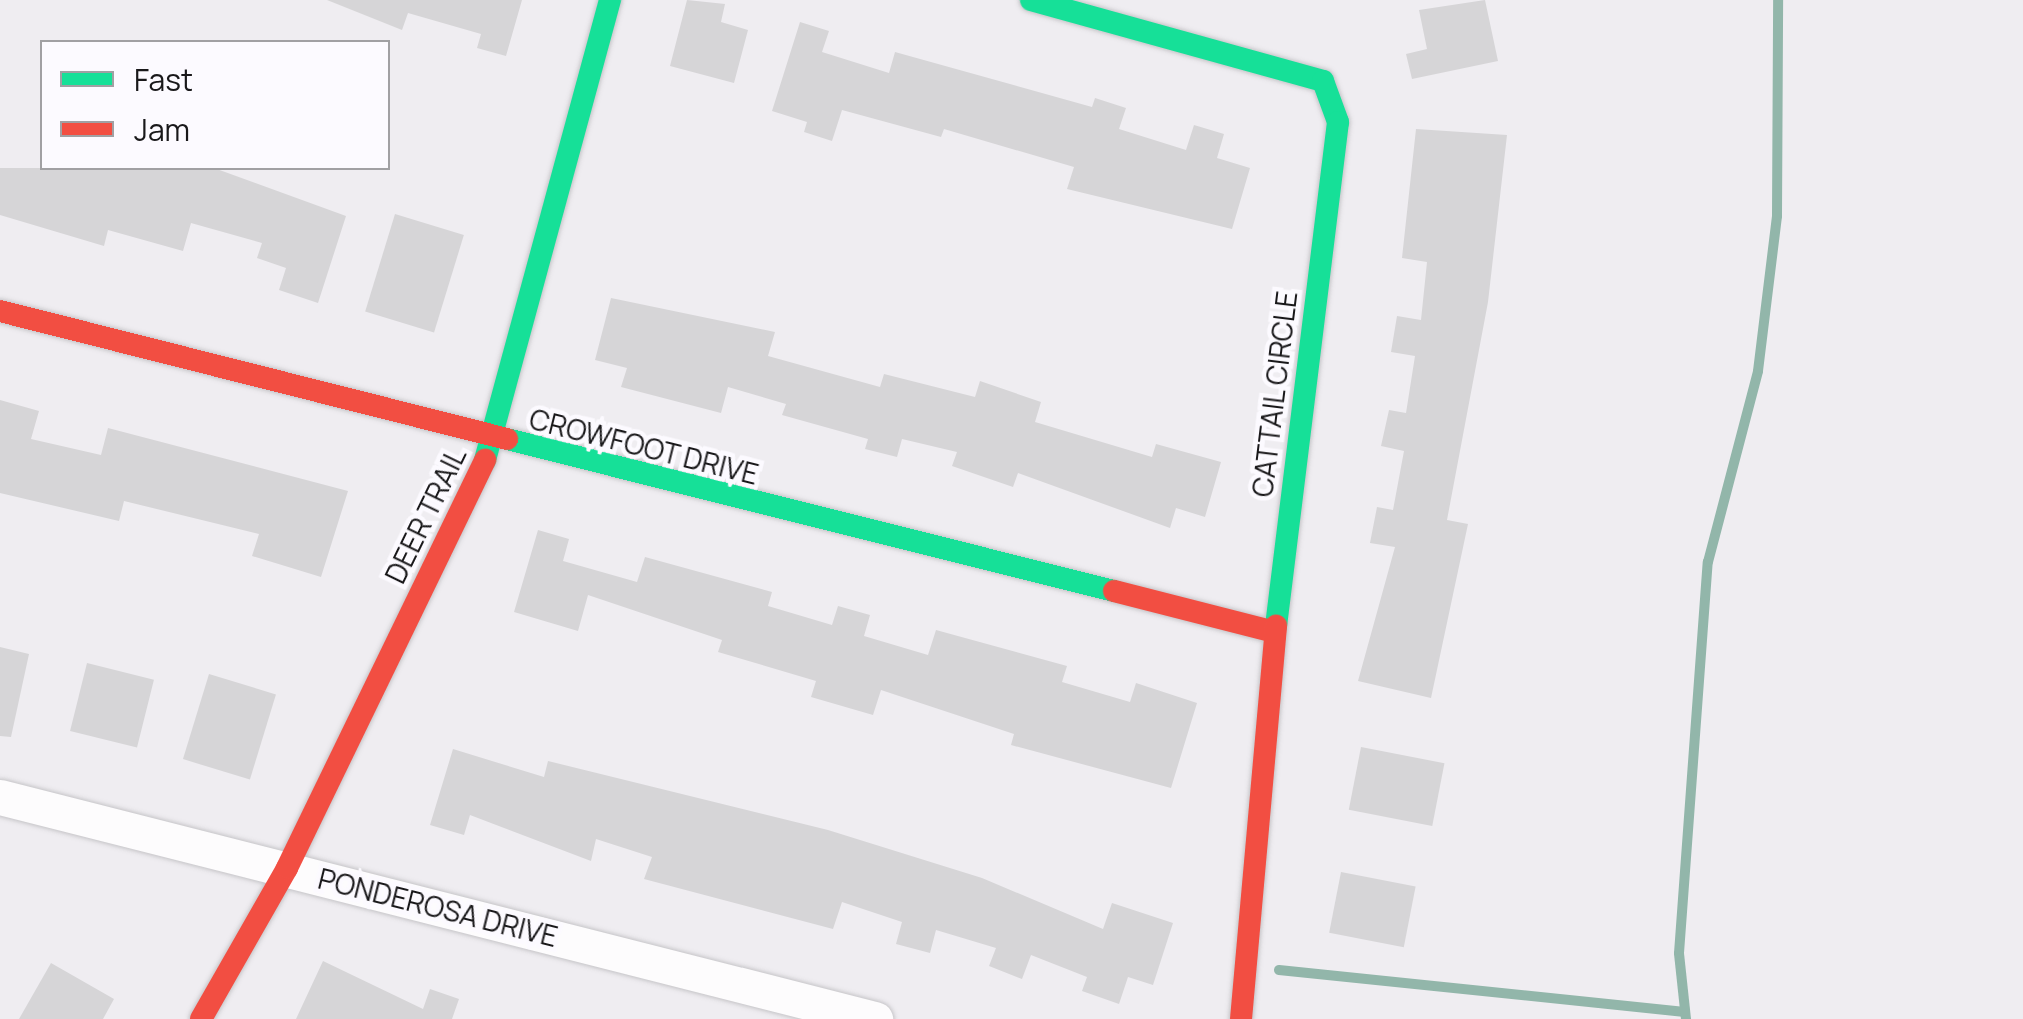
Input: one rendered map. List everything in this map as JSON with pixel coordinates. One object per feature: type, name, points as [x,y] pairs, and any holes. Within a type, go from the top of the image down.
[{"type":"street","name":"DEER TRAIL","points":[[201,1019],[287,868],[495,440],[610,0]]},
{"type":"street","name":"CATTAIL CIRCLE","points":[[1031,0],[1323,81],[1338,122],[1275,632],[1241,1019]]},
{"type":"street","name":"CROWFOOT DRIVE","points":[[0,311],[495,440],[1275,632]]},
{"type":"street","name":"PONDEROSA DRIVE","points":[[0,796],[875,1019]]},
{"type":"building","points":[[327,0],[522,0],[506,56],[477,48],[481,34],[408,13],[402,30]]},
{"type":"building","points":[[687,0],[725,4],[721,22],[748,30],[734,83],[670,66]]},
{"type":"building","points":[[1485,0],[1498,61],[1412,79],[1406,54],[1427,49],[1419,10]]},
{"type":"building","points":[[800,22],[829,31],[822,52],[889,73],[895,52],[1092,107],[1095,98],[1126,108],[1119,129],[1186,150],[1194,125],[1224,134],[1217,158],[1250,168],[1232,229],[1067,189],[1074,167],[944,129],[941,137],[842,110],[832,141],[804,132],[807,122],[772,111]]},
{"type":"building","points":[[1416,129],[1507,135],[1488,302],[1447,520],[1468,524],[1431,698],[1358,681],[1395,547],[1370,543],[1377,507],[1393,510],[1404,451],[1381,446],[1389,410],[1406,413],[1415,356],[1391,352],[1397,316],[1421,320],[1427,262],[1402,258]]},
{"type":"building","points":[[0,168],[40,168],[220,170],[346,216],[318,303],[279,290],[286,268],[257,258],[262,243],[191,223],[183,251],[108,230],[104,246],[0,215]]},
{"type":"building","points":[[395,214],[464,235],[434,333],[365,312]]},
{"type":"building","points":[[611,298],[775,332],[768,356],[880,387],[884,374],[975,397],[980,381],[1041,402],[1035,422],[1152,457],[1156,444],[1221,462],[1205,517],[1176,508],[1170,528],[1018,473],[1013,487],[952,466],[957,452],[902,439],[897,457],[865,449],[868,439],[782,415],[786,404],[728,387],[721,413],[621,387],[627,368],[595,360]]},
{"type":"building","points":[[0,400],[39,411],[31,439],[101,455],[108,428],[348,491],[321,577],[252,556],[259,534],[124,501],[119,521],[0,493]]},
{"type":"building","points":[[538,530],[569,539],[563,561],[637,582],[645,557],[772,592],[768,606],[832,625],[838,606],[870,615],[864,636],[928,655],[936,630],[1067,666],[1062,682],[1130,702],[1136,683],[1197,703],[1171,788],[1011,745],[1014,734],[881,690],[873,715],[811,697],[816,681],[718,652],[722,640],[588,595],[578,631],[514,612]]},
{"type":"building","points":[[0,647],[29,654],[11,737],[0,736]]},
{"type":"building","points":[[87,663],[154,680],[137,748],[70,731]]},
{"type":"building","points":[[209,674],[276,694],[250,780],[183,759]]},
{"type":"building","points":[[1361,747],[1444,763],[1432,826],[1349,810]]},
{"type":"building","points":[[453,749],[544,777],[548,761],[828,830],[982,878],[1103,929],[1112,903],[1173,923],[1153,985],[1128,977],[1119,1004],[1082,991],[1087,977],[1031,955],[1022,979],[989,966],[996,948],[936,930],[930,953],[896,944],[902,922],[842,902],[833,929],[644,879],[652,857],[596,839],[591,861],[470,815],[464,835],[430,825]]},
{"type":"building","points":[[1341,872],[1416,887],[1404,947],[1329,933]]},
{"type":"building","points":[[323,961],[423,1009],[430,989],[459,999],[452,1019],[296,1019]]},
{"type":"building","points":[[51,963],[114,999],[103,1019],[19,1019]]},
{"type":"waterway","points":[[1686,1019],[1679,953],[1708,562],[1758,371],[1777,216],[1778,0]]},
{"type":"waterway","points":[[1279,970],[1685,1012]]},
{"type":"traffic: fast","points":[[485,460],[610,0]]},
{"type":"traffic: fast","points":[[1031,0],[1323,81],[1338,122],[1276,626]]},
{"type":"traffic: fast","points":[[507,439],[1114,591]]},
{"type":"traffic: jam","points":[[0,311],[507,439]]},
{"type":"traffic: jam","points":[[201,1019],[287,868],[485,460]]},
{"type":"traffic: jam","points":[[1114,591],[1275,632]]},
{"type":"traffic: jam","points":[[1241,1019],[1276,626]]}]
